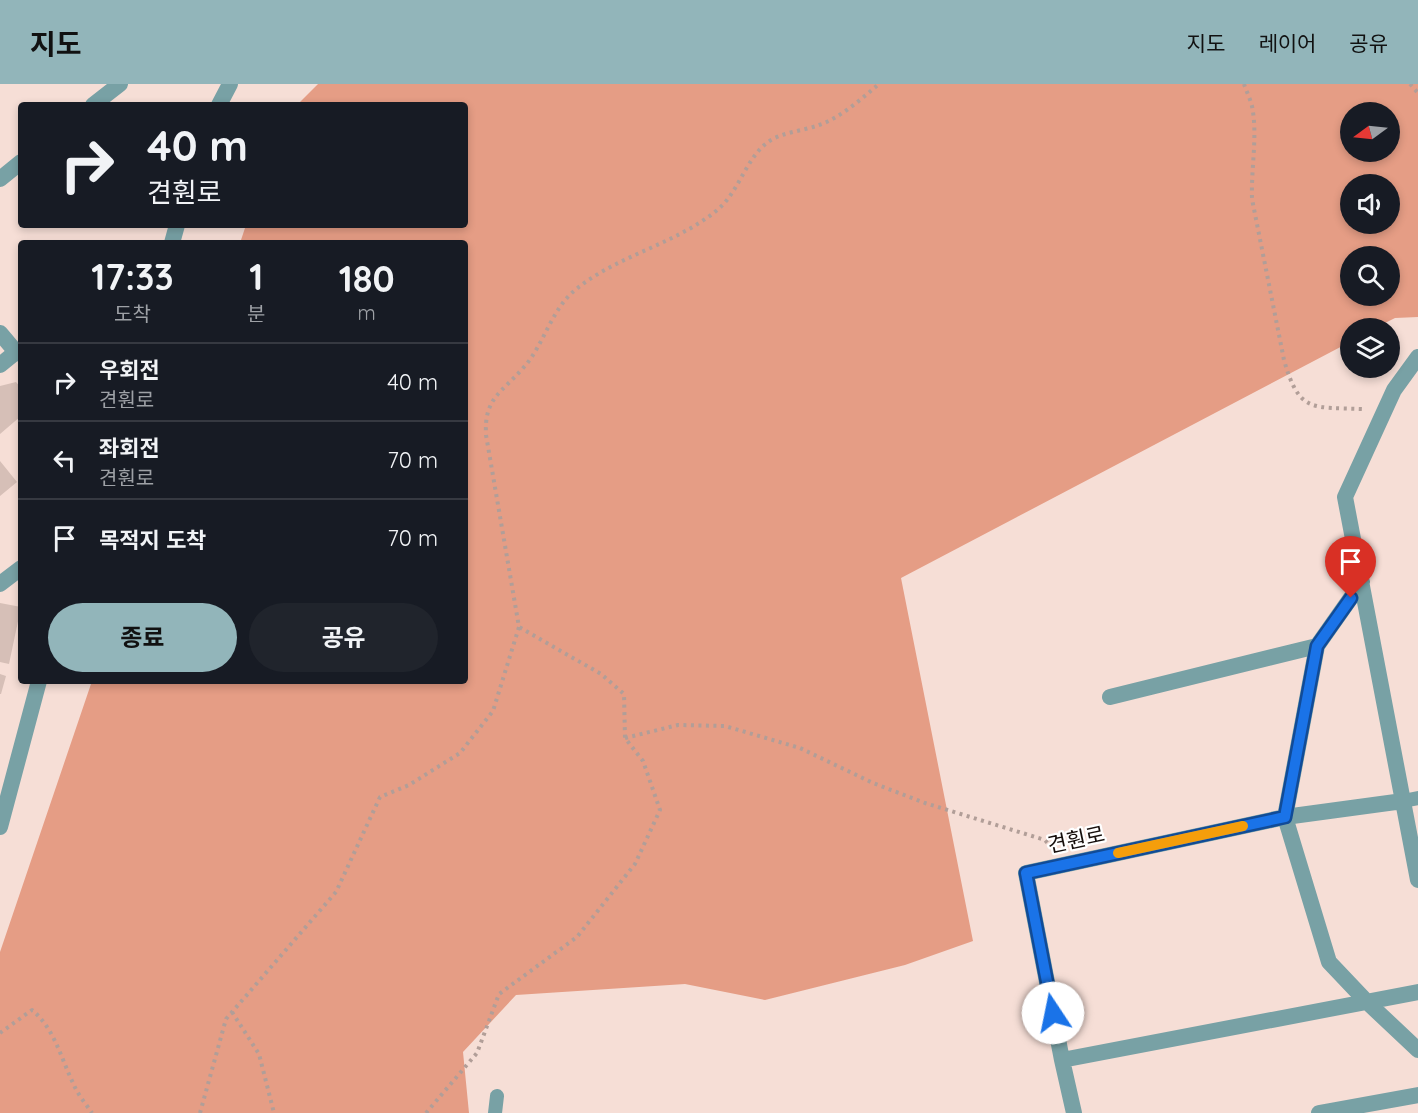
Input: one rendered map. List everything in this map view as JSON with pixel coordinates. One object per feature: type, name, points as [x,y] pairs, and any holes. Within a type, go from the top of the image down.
[{"type":"street","points":[[97,102],[120,84]]},
{"type":"street","points":[[221,102],[230,84]]},
{"type":"street","points":[[0,179],[18,164]]},
{"type":"street","points":[[0,333],[18,352]]},
{"type":"street","points":[[0,364],[18,354]]},
{"type":"street","points":[[1418,357],[1394,390],[1345,496],[1411,800],[1418,880]]},
{"type":"street","points":[[0,584],[18,570]]},
{"type":"street","points":[[1362,582],[1317,646],[1285,817],[1329,962],[1418,1050]]},
{"type":"street","points":[[1110,697],[1317,646]]},
{"type":"street","points":[[0,827],[38,684]]},
{"type":"street","name":"견훤로","points":[[1074,1113],[1026,873],[1285,817],[1411,800]]},
{"type":"street","points":[[1062,1060],[1418,992]]},
{"type":"street","points":[[1319,1113],[1418,1095]]},
{"type":"lane","points":[[495,1113],[497,1096]]},
{"type":"path","points":[[200,1113],[226,1019],[336,892],[380,796],[409,784],[460,753],[493,711],[519,627],[486,435],[487,410],[497,395],[534,356],[560,309],[572,293],[593,278],[717,211],[768,142],[835,118],[879,84]]},
{"type":"path","points":[[1244,84],[1253,109],[1255,129],[1251,179],[1252,199],[1284,360],[1291,384],[1300,398],[1311,405],[1326,408],[1362,409],[1373,399],[1394,390]]},
{"type":"path","points":[[1410,84],[1418,93]]},
{"type":"path","points":[[426,1113],[477,1053],[499,993],[577,937],[635,864],[660,810],[643,761],[625,738],[624,694],[601,674],[519,627]]},
{"type":"path","points":[[625,738],[678,725],[725,726],[800,748],[873,783],[925,803],[1045,840],[1066,864]]},
{"type":"path","points":[[0,1033],[32,1010],[43,1019],[74,1086],[92,1113]]},
{"type":"path","points":[[232,1012],[259,1054],[274,1113]]},
{"type":"shaded area","points":[[318,84],[1418,84],[1418,317],[1340,318],[1340,347],[901,578],[973,941],[905,965],[765,1000],[685,984],[516,995],[463,1052],[469,1113],[0,1113],[0,952],[91,684],[468,684],[468,240],[241,240],[245,228],[468,228],[468,102],[300,102]]},
{"type":"building","points":[[16,382],[18,384],[18,419],[0,434],[0,386]]},
{"type":"building","points":[[0,461],[17,482],[0,496]]},
{"type":"building","points":[[0,603],[18,606],[18,621],[9,664],[0,662]]},
{"type":"building","points":[[0,674],[6,676],[1,694],[0,694]]},
{"type":"slow traffic","points":[[1118,853],[1243,826]]},
{"type":"route","points":[[1053,1013],[1026,873],[1285,817],[1317,646],[1351,598]]}]
